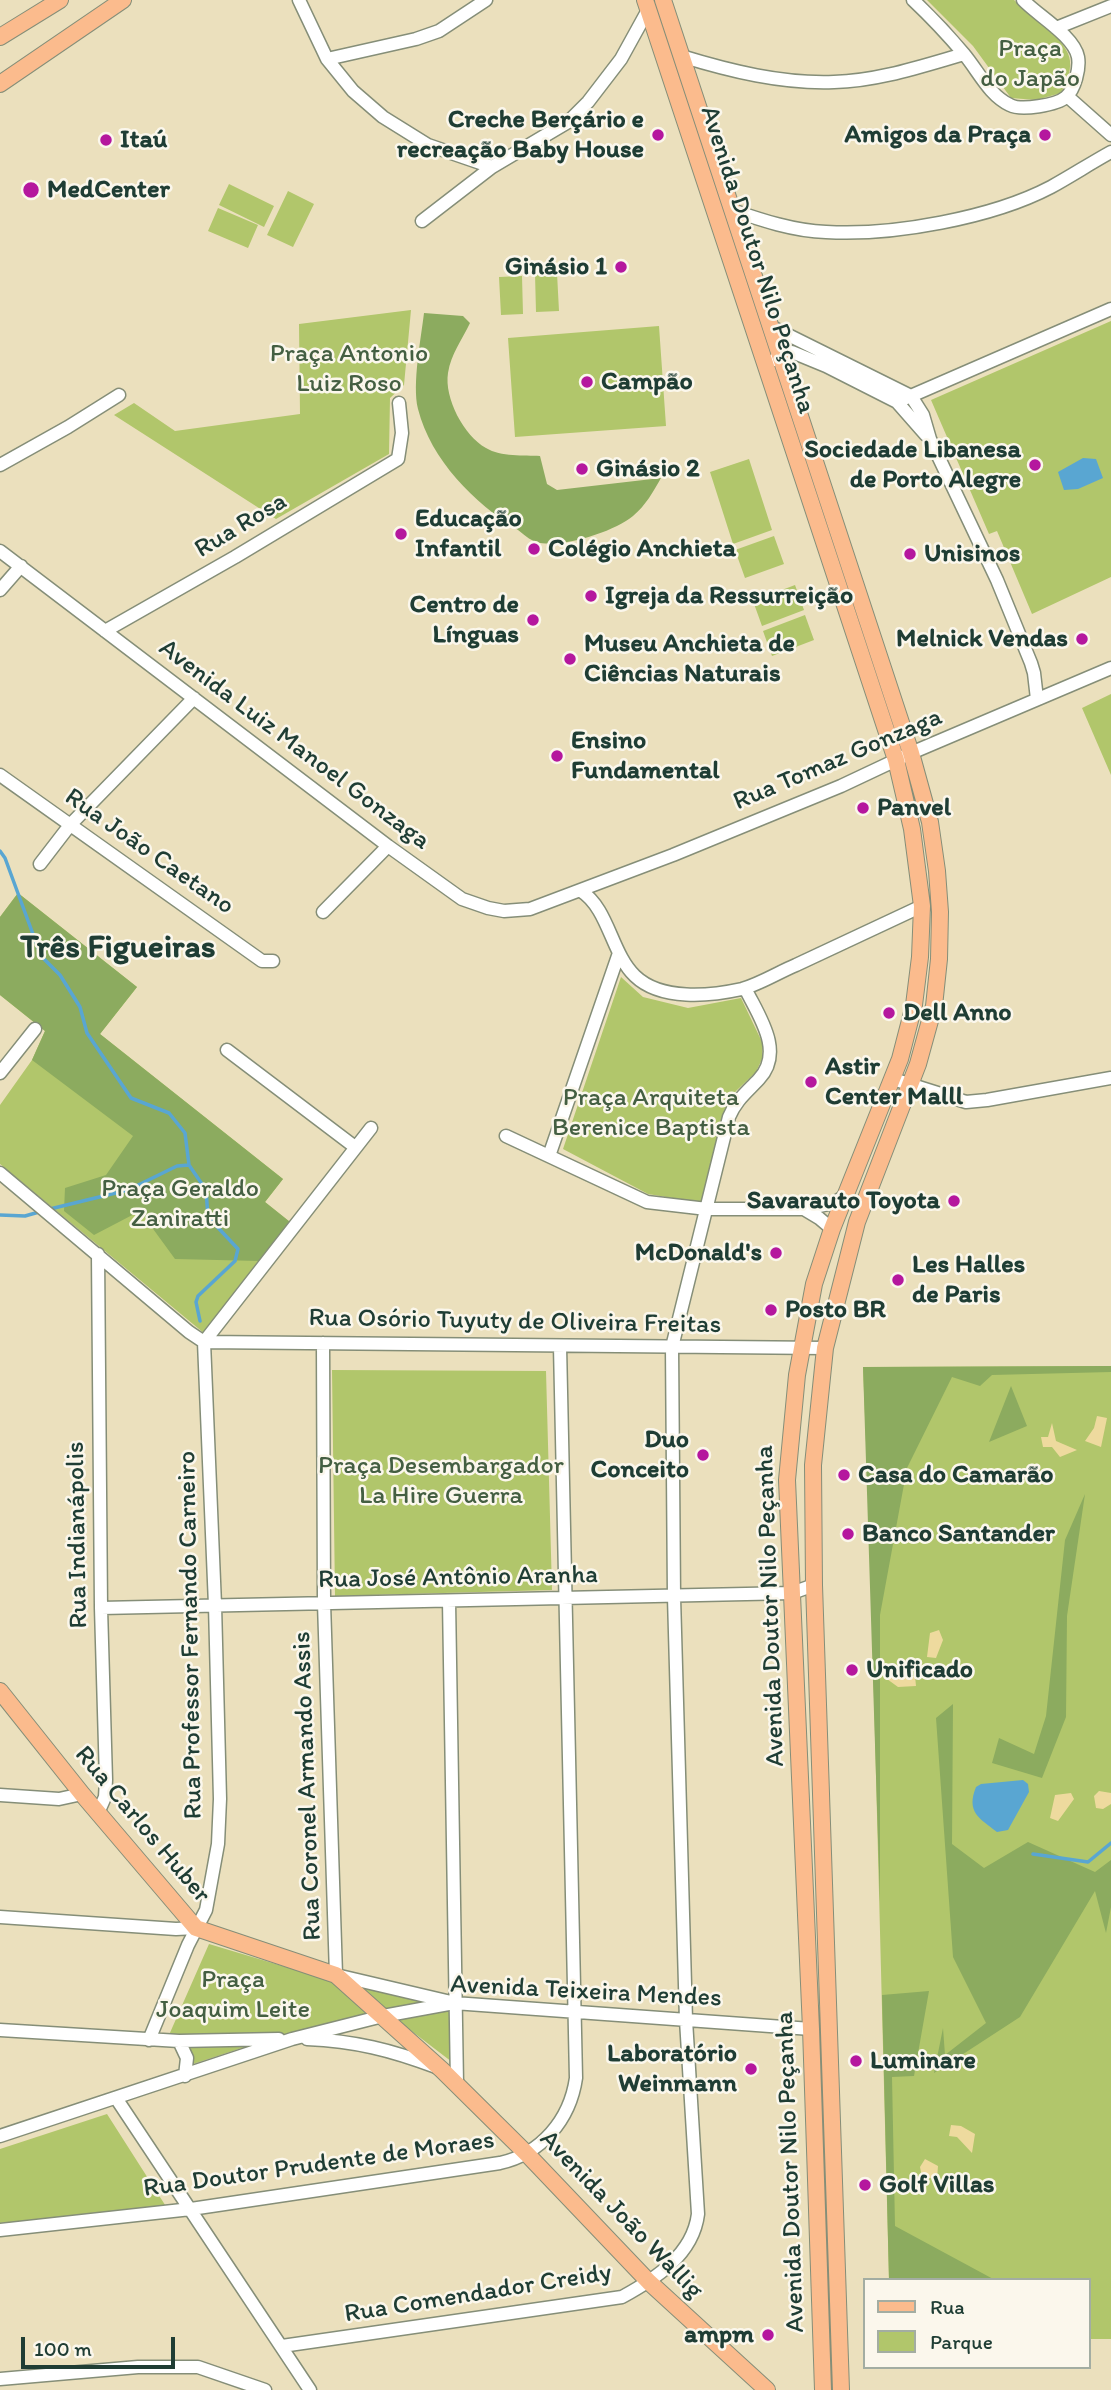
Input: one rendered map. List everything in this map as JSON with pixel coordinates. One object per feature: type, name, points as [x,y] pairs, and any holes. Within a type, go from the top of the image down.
[{"type":"main road","points":[[2,33],[60,0]]},
{"type":"main road","points":[[0,84],[123,0]]},
{"type":"main road","name":"Avenida Doutor Nilo Peçanha","points":[[663,0],[911,753],[930,822],[940,912],[934,1006],[911,1084],[857,1222],[825,1348],[813,1465],[814,1585],[841,2390]]},
{"type":"main road","name":"Avenida Doutor Nilo Peçanha","points":[[647,5],[896,761],[912,830],[922,906],[920,957],[914,1005],[893,1079],[832,1229],[814,1284],[802,1347],[787,1480],[811,2029],[823,2390]]},
{"type":"main road","name":"Rua Carlos Huber","points":[[0,1691],[82,1794],[196,1928],[337,1975],[442,2070]]},
{"type":"main road","points":[[811,2029],[823,2041],[830,2056]]},
{"type":"main road","name":"Avenida João Wallig","points":[[442,2070],[527,2154],[649,2283],[767,2390]]},
{"type":"street","points":[[299,0],[327,59],[353,91],[383,117],[428,145],[492,167]]},
{"type":"street","points":[[327,59],[416,40],[439,31],[486,0]]},
{"type":"street","points":[[913,0],[964,54],[997,98],[1014,108],[1046,105],[1067,96],[1076,80],[1078,57],[1070,42],[1023,0]]},
{"type":"street","points":[[422,221],[492,167],[568,122],[588,102],[621,59],[647,5]]},
{"type":"street","points":[[1056,28],[1111,6]]},
{"type":"street","points":[[681,57],[727,70],[783,80],[834,82],[886,75],[964,54]]},
{"type":"street","points":[[1067,96],[1111,135]]},
{"type":"street","points":[[732,210],[764,221],[824,232],[884,231],[949,220],[1006,206],[1050,188],[1111,152]]},
{"type":"street","points":[[897,402],[1111,309]]},
{"type":"street","points":[[770,326],[911,396],[923,415],[930,439],[997,580],[1034,673],[1037,699]]},
{"type":"street","points":[[769,376],[771,364],[779,355],[797,352],[897,402],[930,439]]},
{"type":"street","points":[[826,366],[844,362]]},
{"type":"street","points":[[0,465],[119,395]]},
{"type":"street","name":"Rua Rosa","points":[[105,631],[235,557],[398,458],[402,433],[399,403]]},
{"type":"street","name":"Avenida Luiz Manoel Gonzaga","points":[[0,551],[388,846],[462,899],[504,911],[530,909],[581,891]]},
{"type":"street","points":[[0,590],[21,566]]},
{"type":"street","name":"Rua Tomaz Gonzaga","points":[[581,891],[841,786],[911,753],[1111,668]]},
{"type":"street","points":[[40,864],[70,825],[194,698]]},
{"type":"street","name":"Rua João Caetano","points":[[0,775],[262,961],[273,961]]},
{"type":"street","points":[[323,912],[388,846]]},
{"type":"street","points":[[598,885],[597,893],[606,926]]},
{"type":"street","points":[[581,891],[592,899],[619,953],[635,977],[658,989],[698,996],[745,988],[922,906]]},
{"type":"street","points":[[567,896],[580,900],[606,926]]},
{"type":"street","points":[[549,1156],[619,953]]},
{"type":"street","name":"Rua Comendador Creidy","points":[[282,2347],[622,2297],[649,2283],[685,2249],[696,2228],[698,2214],[686,2020],[674,1597],[672,1347],[733,1107],[764,1073],[770,1057],[769,1037],[745,988]]},
{"type":"street","points":[[0,1073],[35,1029]]},
{"type":"street","points":[[226,1050],[355,1147]]},
{"type":"street","points":[[893,1079],[966,1102],[1111,1078]]},
{"type":"street","points":[[0,1173],[204,1342],[371,1128]]},
{"type":"street","points":[[506,1136],[647,1202],[708,1209],[804,1209],[834,1203],[846,1195]]},
{"type":"street","points":[[714,1180],[722,1198],[734,1209]]},
{"type":"street","points":[[804,1209],[832,1229]]},
{"type":"street","name":"Rua Indianápolis","points":[[98,1254],[101,1608],[106,1780],[105,1797],[98,1813]]},
{"type":"street","name":"Rua Osório Tuyuty de Oliveira Freitas","points":[[204,1342],[825,1348]]},
{"type":"street","name":"Rua Professor Fernando Carneiro","points":[[149,2040],[206,1910],[218,1844],[220,1799],[215,1605],[204,1342]]},
{"type":"street","name":"Rua Coronel Armando Assis","points":[[323,1343],[324,1603],[337,1975]]},
{"type":"street","name":"Rua Doutor Prudente de Moraes","points":[[0,2230],[191,2209],[500,2163],[527,2154],[540,2144],[567,2112],[573,2098],[576,2078],[560,1346]]},
{"type":"street","name":"Rua José Antônio Aranha","points":[[101,1608],[674,1597],[792,1593],[814,1585]]},
{"type":"street","points":[[449,1601],[457,2084]]},
{"type":"street","points":[[0,1795],[59,1799],[82,1794]]},
{"type":"street","points":[[0,1917],[176,1929],[196,1928]]},
{"type":"street","points":[[337,1975],[454,2003]]},
{"type":"street","name":"Avenida Teixeira Mendes","points":[[0,2136],[292,2039],[383,2016],[454,2003],[811,2029]]},
{"type":"street","points":[[0,2030],[179,2041],[333,2040],[402,2054],[442,2070]]},
{"type":"street","points":[[179,2041],[187,2058],[185,2076]]},
{"type":"street","points":[[116,2098],[310,2390]]},
{"type":"street","points":[[0,2379],[138,2367],[198,2367],[265,2390]]},
{"type":"green space","name":"Praça do Japão","points":[[927,0],[1014,0],[1048,28],[1068,53],[1070,70],[1061,93],[1036,100],[1011,98],[973,46]]},
{"type":"green space","points":[[229,184],[274,206],[264,227],[219,205]]},
{"type":"green space","points":[[288,191],[314,204],[293,247],[267,235]]},
{"type":"green space","points":[[218,208],[258,225],[248,248],[208,231]]},
{"type":"green space","points":[[557,273],[559,311],[536,312],[535,274]]},
{"type":"green space","points":[[522,276],[523,314],[501,315],[499,277]]},
{"type":"green space","name":"Praça Antonio Luiz Roso","points":[[411,310],[404,385],[390,398],[389,454],[276,519],[114,415],[134,403],[175,431],[300,414],[299,324]]},
{"type":"green space","points":[[424,313],[463,316],[470,323],[452,360],[448,383],[452,405],[470,435],[486,448],[499,453],[540,456],[547,484],[557,490],[661,478],[642,507],[613,528],[586,538],[546,544],[531,540],[470,493],[433,446],[418,409],[416,374]]},
{"type":"green space","name":"Sociedade Libanesa de Porto Alegre","points":[[1111,321],[1111,577],[1032,614],[997,531],[989,534],[931,400]]},
{"type":"green space","name":"Campão","points":[[659,326],[666,426],[515,437],[508,338]]},
{"type":"green space","points":[[749,459],[772,530],[733,544],[710,472]]},
{"type":"green space","points":[[774,536],[784,564],[745,578],[735,550]]},
{"type":"green space","points":[[795,585],[804,610],[762,626],[753,601]]},
{"type":"green space","points":[[805,615],[814,640],[772,656],[763,631]]},
{"type":"green space","points":[[1111,694],[1111,775],[1082,708]]},
{"type":"green space","name":"Praça Geraldo Zaniratti","points":[[18,893],[137,987],[100,1034],[283,1179],[265,1202],[290,1222],[205,1334],[0,1164],[0,1105],[32,1060],[45,1031],[0,995],[0,917]]},
{"type":"green space","name":"Praça Geraldo Zaniratti","points":[[18,893],[137,987],[100,1034],[283,1179],[265,1202],[290,1222],[260,1261],[175,1259],[140,1211],[94,1235],[64,1211],[65,1188],[106,1175],[133,1136],[32,1060],[45,1031],[0,995],[0,917]]},
{"type":"green space","name":"Praça Arquiteta Berenice Baptista","points":[[621,977],[643,997],[688,1008],[741,998],[763,1044],[762,1059],[756,1072],[736,1091],[725,1110],[703,1203],[648,1194],[563,1149]]},
{"type":"green space","points":[[1111,1366],[1111,2339],[1090,2339],[1090,2278],[889,2278],[863,1367]]},
{"type":"green space","points":[[1111,1366],[1111,1372],[992,1375],[980,1386],[952,1377],[907,1468],[880,1615],[880,1902],[863,1367]]},
{"type":"green space","name":"Praça Desembargador La Hire Guerra","points":[[332,1370],[546,1371],[552,1590],[335,1596]]},
{"type":"green space","points":[[1011,1386],[1027,1426],[989,1442]]},
{"type":"green space","points":[[1085,1494],[1067,1616],[1066,1717],[1042,1778],[992,1763],[999,1738],[1034,1754],[1046,1716],[1065,1540]]},
{"type":"green space","points":[[953,1704],[952,1844],[984,1868],[1028,1842],[1095,1872],[1111,1860],[1111,1907],[1106,1933],[1095,1891],[1020,2017],[934,2073],[943,2028],[945,2055],[986,2023],[953,1957],[936,1718]]},
{"type":"green space","name":"Praça Joaquim Leite","points":[[209,1944],[329,1980],[370,2013],[282,2038],[169,2035]]},
{"type":"green space","points":[[348,1981],[440,2002],[385,2012]]},
{"type":"green space","points":[[929,1991],[914,2076],[892,2077],[895,2226],[991,2278],[889,2278],[882,1995]]},
{"type":"green space","points":[[450,2010],[452,2062],[392,2016]]},
{"type":"green space","points":[[187,2044],[248,2046],[193,2064]]},
{"type":"green space","points":[[107,2114],[167,2208],[0,2223],[0,2149]]},
{"type":"sand","points":[[1097,1416],[1107,1418],[1101,1447],[1085,1441],[1094,1428]]},
{"type":"sand","points":[[1052,1423],[1056,1441],[1077,1450],[1060,1457],[1052,1447],[1043,1447],[1041,1437],[1048,1437]]},
{"type":"sand","points":[[939,1630],[943,1640],[936,1658],[927,1657],[930,1633]]},
{"type":"sand","points":[[889,1672],[915,1676],[916,1686],[898,1687],[887,1679]]},
{"type":"sand","points":[[1099,1791],[1111,1793],[1111,1804],[1103,1809],[1096,1808],[1094,1796]]},
{"type":"sand","points":[[1071,1793],[1074,1799],[1058,1821],[1050,1818],[1055,1795]]},
{"type":"sand","points":[[951,2125],[961,2126],[975,2134],[972,2153],[957,2137],[949,2136]]},
{"type":"sand","points":[[925,2159],[938,2166],[937,2179],[922,2177],[920,2167]]},
{"type":"water","points":[[1083,458],[1096,459],[1103,478],[1078,489],[1064,490],[1058,472]]},
{"type":"water","points":[[1023,1780],[1028,1784],[1029,1792],[1008,1830],[997,1832],[976,1814],[973,1796],[976,1787],[981,1784]]},
{"type":"waterway","points":[[0,851],[5,858],[41,956],[60,975],[80,1007],[87,1033],[131,1098],[169,1113],[185,1133],[189,1165]]},
{"type":"waterway","points":[[50,1209],[128,1190],[177,1166],[189,1165],[206,1190],[208,1217],[238,1249],[235,1261],[198,1296],[196,1302],[200,1321]]},
{"type":"waterway","points":[[0,1215],[25,1216],[39,1212]]},
{"type":"waterway","points":[[1033,1854],[1088,1862],[1111,1843]]},
{"type":"place","name":"Creche Berçário e recreação Baby House","points":[[658,135]]},
{"type":"place","name":"Amigos da Praça","points":[[1045,135]]},
{"type":"place","name":"Itaú","points":[[106,140]]},
{"type":"place","name":"MedCenter","points":[[31,190]]},
{"type":"place","name":"Ginásio 1","points":[[621,267]]},
{"type":"place","name":"Campão","points":[[587,382]]},
{"type":"place","name":"Sociedade Libanesa de Porto Alegre","points":[[1035,465]]},
{"type":"place","name":"Ginásio 2","points":[[582,469]]},
{"type":"place","name":"Educação Infantil","points":[[401,534]]},
{"type":"place","name":"Colégio Anchieta","points":[[534,549]]},
{"type":"place","name":"Unisinos","points":[[910,554]]},
{"type":"place","name":"Igreja da Ressurreição","points":[[591,596]]},
{"type":"place","name":"Centro de Línguas","points":[[533,620]]},
{"type":"place","name":"Melnick Vendas","points":[[1082,639]]},
{"type":"place","name":"Museu Anchieta de Ciências Naturais","points":[[570,659]]},
{"type":"place","name":"Ensino Fundamental","points":[[557,756]]},
{"type":"place","name":"Panvel","points":[[863,808]]},
{"type":"place","name":"Dell Anno","points":[[889,1013]]},
{"type":"place","name":"Astir Center Malll","points":[[811,1082]]},
{"type":"place","name":"Savarauto Toyota","points":[[954,1201]]},
{"type":"place","name":"McDonald's","points":[[776,1253]]},
{"type":"place","name":"Les Halles de Paris","points":[[898,1280]]},
{"type":"place","name":"Posto BR","points":[[771,1310]]},
{"type":"place","name":"Duo Conceito","points":[[703,1455]]},
{"type":"place","name":"Casa do Camarão","points":[[844,1475]]},
{"type":"place","name":"Banco Santander","points":[[848,1534]]},
{"type":"place","name":"Unificado","points":[[852,1670]]},
{"type":"place","name":"Luminare","points":[[856,2061]]},
{"type":"place","name":"Laboratório Weinmann","points":[[751,2069]]},
{"type":"place","name":"Golf Villas","points":[[865,2185]]},
{"type":"place","name":"ampm","points":[[768,2335]]},
{"type":"district","name":"Três Figueiras","points":[[118,949]]}]
